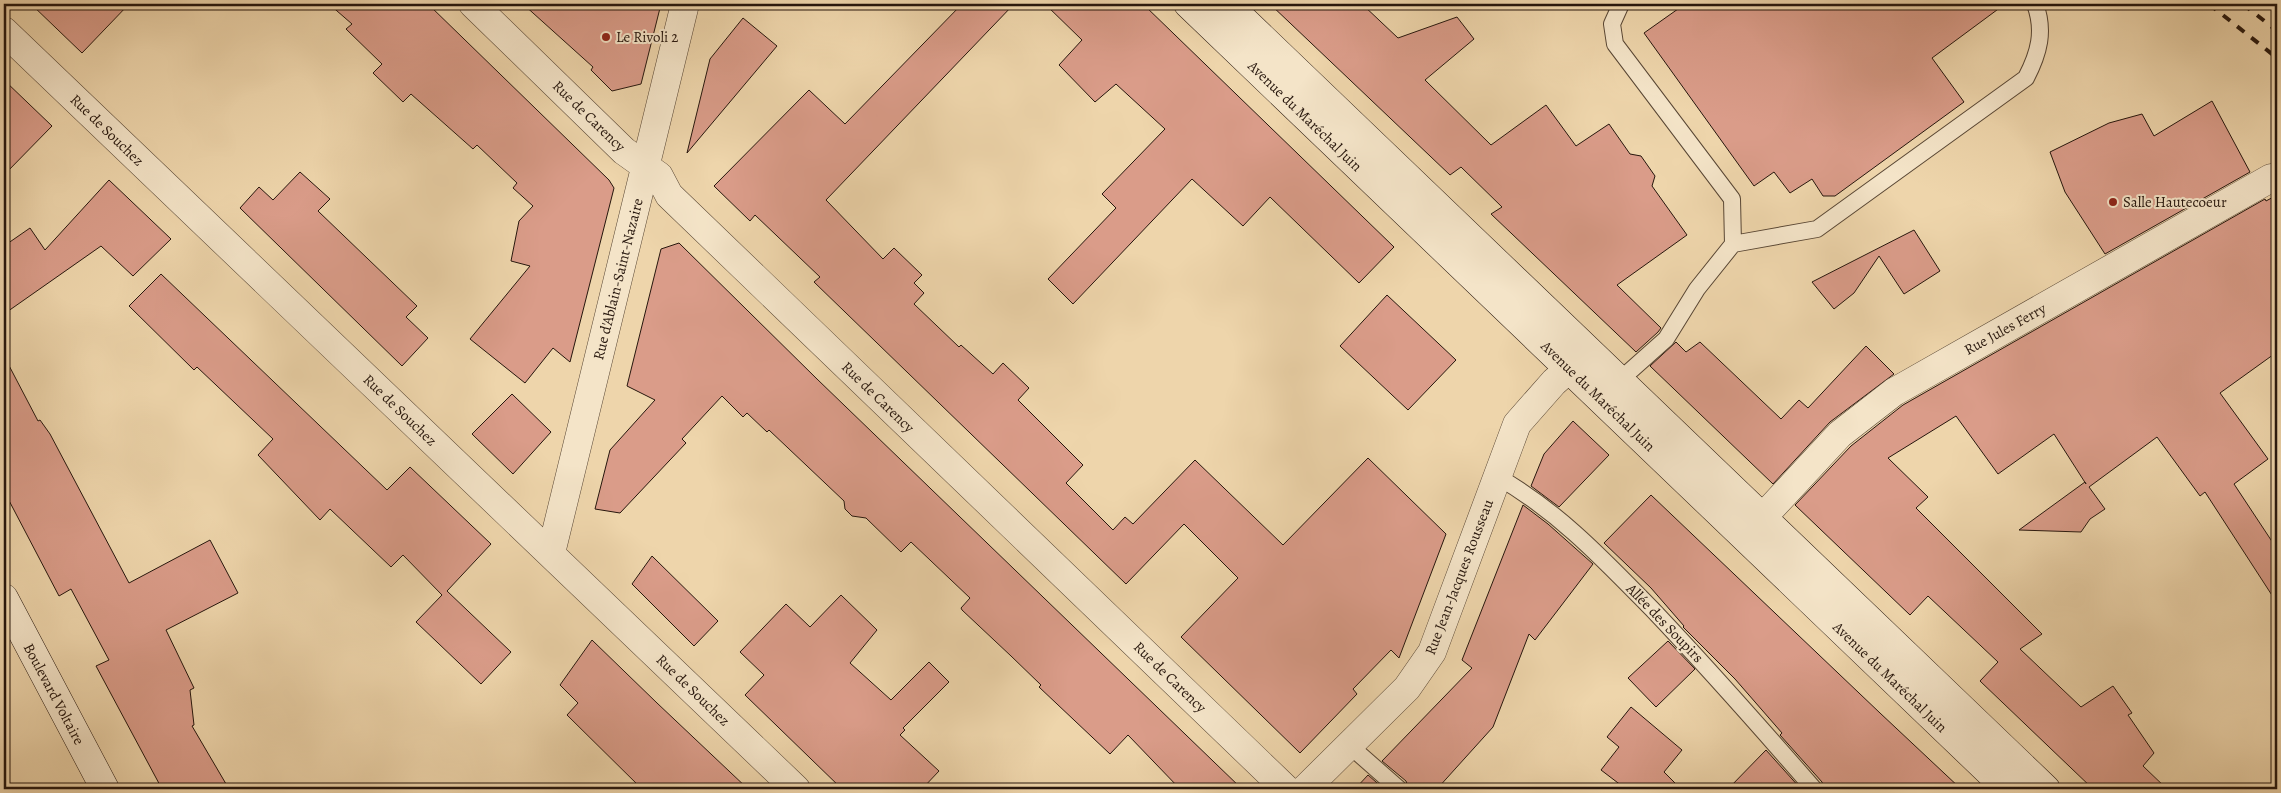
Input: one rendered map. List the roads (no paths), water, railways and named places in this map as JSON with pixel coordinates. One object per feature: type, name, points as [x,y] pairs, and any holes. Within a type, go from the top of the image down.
[{"type":"street","name":"Rue de Carency","points":[[473,4],[624,152],[659,176],[669,195],[1286,789]]},
{"type":"street","name":"Rue d'Ablain-Saint-Nazaire","points":[[550,553],[685,4]]},
{"type":"street","name":"Avenue du Maréchal Juin","points":[[1188,4],[1580,359],[1620,380],[2046,789]]},
{"type":"street","name":"Avenue du Maréchal Juin","points":[[1227,4],[1580,359],[1638,436],[2007,789]]},
{"type":"street","name":"Rue de Souchez","points":[[4,31],[796,789]]},
{"type":"street","name":"Rue Jules Ferry","points":[[1762,518],[1840,434],[1894,392],[2271,178],[2277,180]]},
{"type":"street","name":"Rue Jean-Jacques Rousseau","points":[[1305,789],[1407,688],[1432,652],[1517,424],[1554,382],[1580,359]]},
{"type":"street","name":"Boulevard Voltaire","points":[[4,598],[105,789]]},
{"type":"lane","points":[[1620,380],[1666,339],[1697,289],[1733,244],[1732,199],[1615,44],[1612,24],[1621,4]]},
{"type":"lane","points":[[1733,244],[1817,229],[2026,78],[2041,41],[2040,16],[2035,4]]},
{"type":"lane","name":"Allée des Soupirs","points":[[1498,477],[1530,495],[1589,544],[1699,659],[1814,789]]},
{"type":"lane","points":[[1349,745],[1399,789]]},
{"type":"railway","points":[[2209,4],[2277,58]]},
{"type":"railway","points":[[2243,4],[2277,31]]},
{"type":"place","name":"Le Rivoli 2","points":[[606,37]]},
{"type":"place","name":"Salle Hautecoeur","points":[[2113,202]]}]
